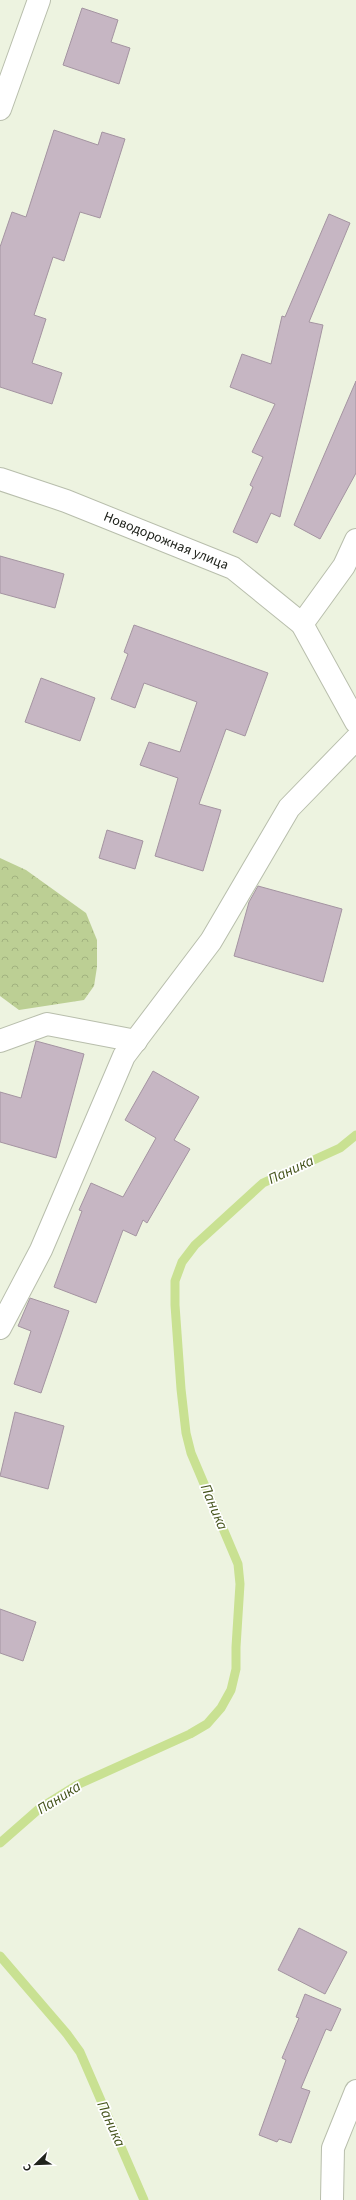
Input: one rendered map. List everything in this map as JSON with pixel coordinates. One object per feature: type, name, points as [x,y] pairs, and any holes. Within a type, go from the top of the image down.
[{"type":"street","points":[[0,109],[39,0]]},
{"type":"street","name":"Новодорожная улица","points":[[0,479],[66,501],[233,568],[302,624],[356,722]]},
{"type":"street","points":[[302,624],[344,566],[356,540]]},
{"type":"street","points":[[0,1328],[41,1250],[124,1056],[211,941],[288,808],[356,739]]},
{"type":"street","points":[[0,1042],[47,1024],[136,1041]]},
{"type":"street","points":[[332,2200],[333,2148],[356,2091]]},
{"type":"green space","points":[[0,858],[26,870],[86,913],[97,940],[97,967],[94,986],[84,1000],[19,1010],[0,996]]},
{"type":"building","points":[[82,8],[118,20],[111,42],[130,48],[119,84],[63,65]]},
{"type":"building","points":[[54,130],[98,145],[102,132],[125,139],[100,218],[80,212],[64,261],[53,257],[34,315],[46,319],[32,363],[62,373],[52,404],[0,387],[0,247],[12,212],[26,217]]},
{"type":"building","points":[[329,214],[350,223],[309,322],[323,325],[280,517],[271,513],[257,543],[233,532],[253,487],[250,485],[263,457],[252,452],[275,404],[230,387],[242,354],[271,364],[282,316],[285,317]]},
{"type":"building","points":[[356,381],[356,473],[320,539],[294,525]]},
{"type":"building","points":[[0,556],[64,574],[55,608],[0,593]]},
{"type":"building","points":[[134,625],[268,673],[245,736],[226,729],[199,804],[221,810],[203,871],[155,856],[178,778],[140,765],[149,742],[180,752],[197,702],[144,683],[135,708],[111,699],[128,654],[124,652]]},
{"type":"building","points":[[41,678],[95,698],[80,741],[25,722]]},
{"type":"building","points":[[107,830],[143,841],[135,869],[99,858]]},
{"type":"building","points":[[258,886],[342,909],[323,982],[234,956],[249,902]]},
{"type":"building","points":[[36,1041],[84,1054],[56,1158],[0,1142],[0,1092],[21,1098]]},
{"type":"building","points":[[153,1071],[199,1097],[174,1140],[190,1149],[147,1223],[143,1220],[136,1236],[123,1230],[96,1303],[54,1287],[82,1211],[79,1210],[91,1183],[123,1197],[156,1138],[125,1120]]},
{"type":"building","points":[[30,1298],[69,1311],[41,1393],[14,1384],[31,1331],[18,1326]]},
{"type":"building","points":[[15,1412],[64,1426],[48,1489],[0,1476]]},
{"type":"building","points":[[0,1609],[36,1622],[23,1661],[0,1653]]},
{"type":"building","points":[[299,1928],[347,1952],[325,1994],[278,1970]]},
{"type":"building","points":[[305,1994],[341,2009],[331,2031],[326,2029],[301,2088],[310,2091],[291,2143],[279,2139],[277,2142],[259,2135],[286,2060],[282,2058],[299,2018],[296,2017]]},
{"type":"waterway","name":"Паника","points":[[0,1843],[40,1808],[77,1785],[190,1734],[207,1724],[221,1708],[231,1690],[236,1669],[240,1584],[238,1564],[191,1453],[186,1433],[181,1389],[175,1305],[175,1281],[182,1262],[195,1245],[263,1183],[340,1148],[356,1135]]},
{"type":"waterway","name":"Паника","points":[[0,1956],[67,2034],[80,2052],[144,2200]]}]
